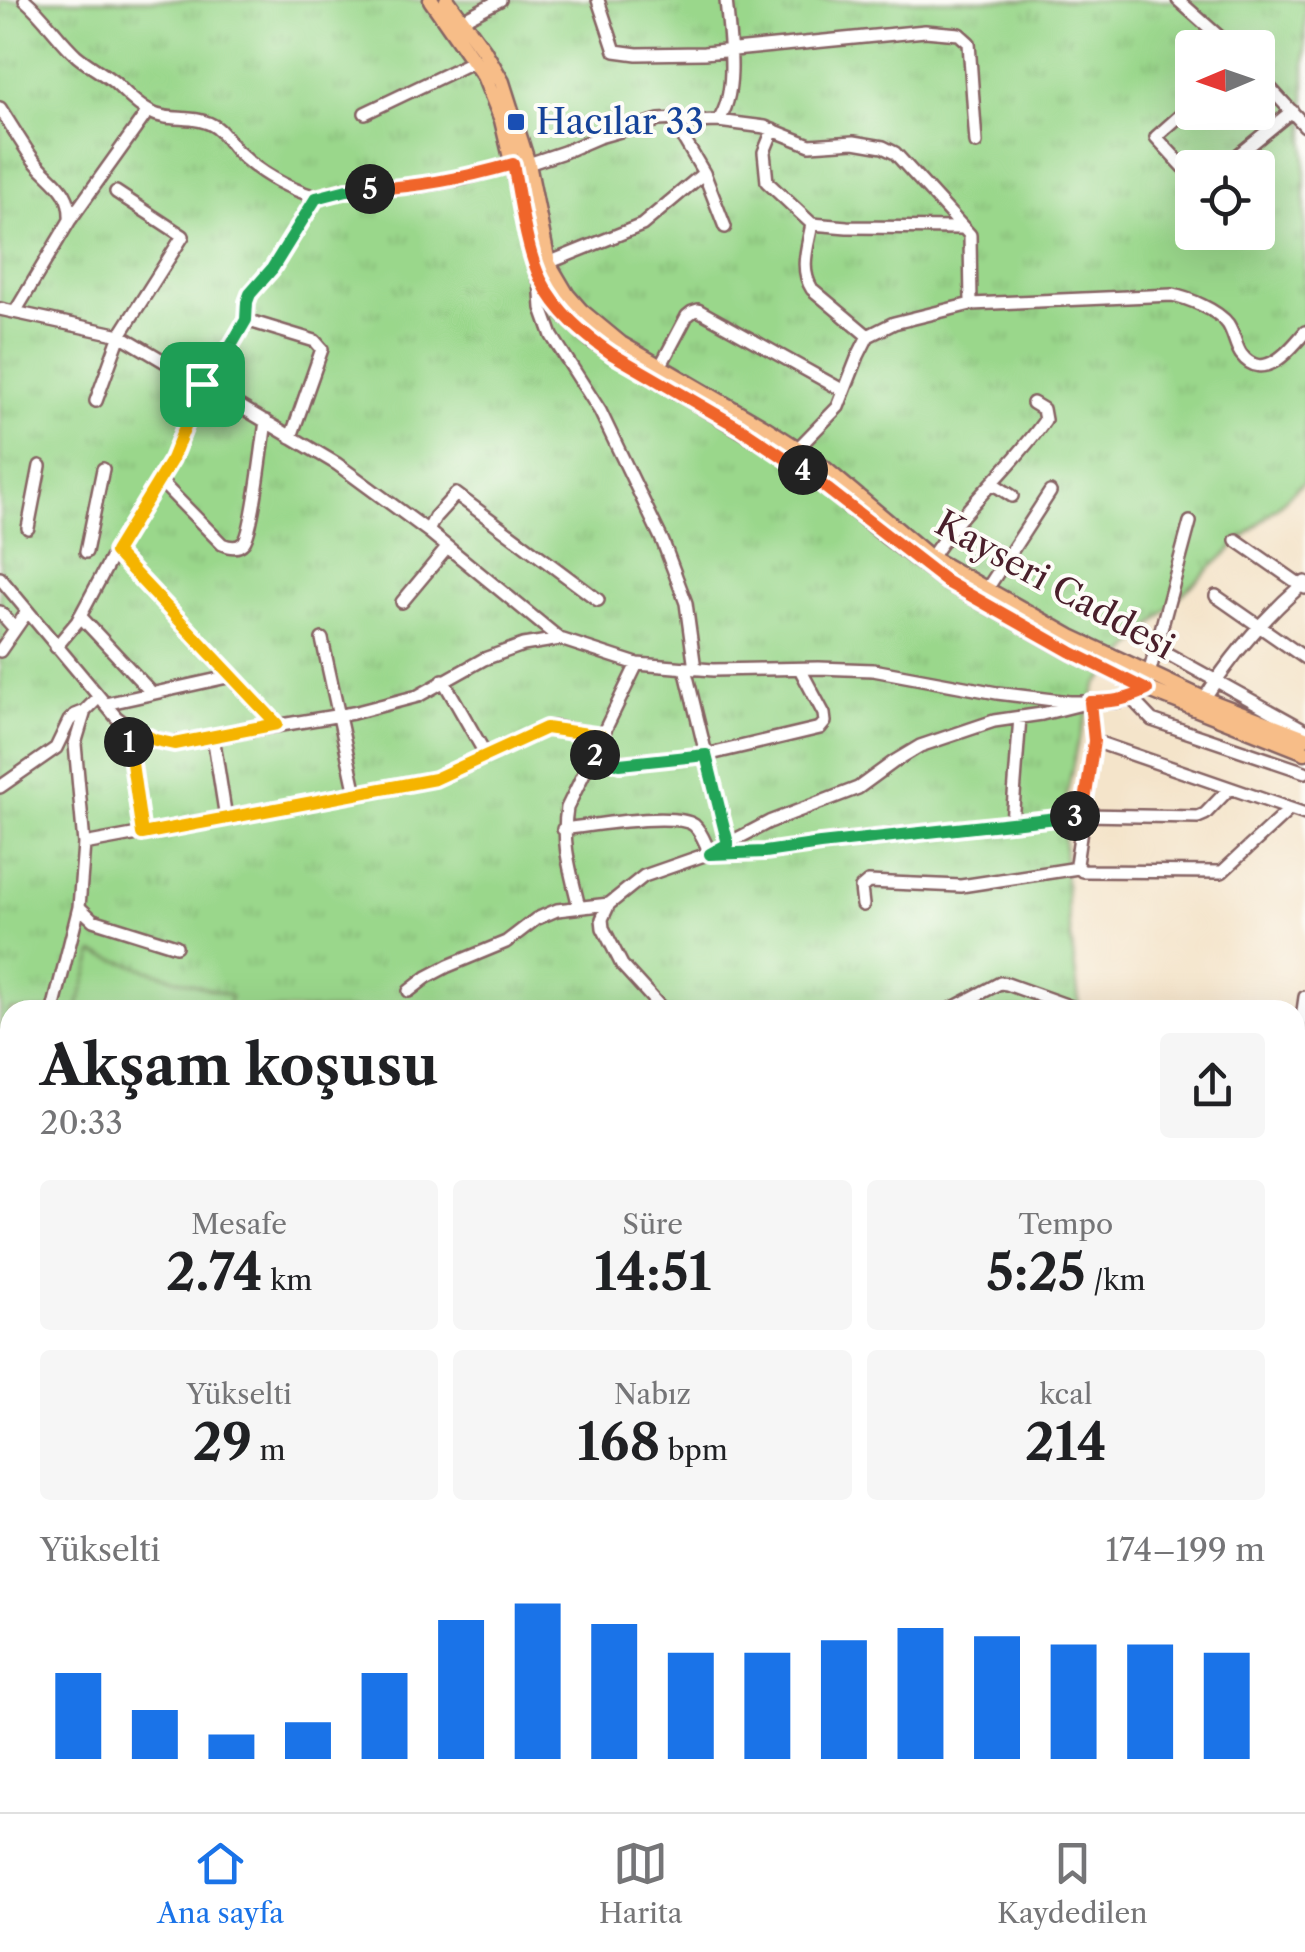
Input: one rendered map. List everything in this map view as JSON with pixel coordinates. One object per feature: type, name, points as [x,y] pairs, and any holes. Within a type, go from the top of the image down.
[{"type":"main road","name":"Kayseri Caddesi","points":[[431,0],[484,76],[520,164],[522,211],[540,279],[562,312],[592,341],[780,453],[947,582],[1071,652],[1305,752]]},
{"type":"main road","name":"Kayseri Caddesi","points":[[447,0],[502,82],[548,263],[581,312],[621,344],[798,448],[930,558],[1148,682],[1204,698],[1305,738]]},
{"type":"street","points":[[24,0],[80,58],[102,72],[136,104],[167,118],[204,121],[216,127],[248,160],[288,186],[316,198],[347,190],[416,186],[465,178],[564,152],[599,136],[659,120],[718,121],[773,130],[810,145],[854,142],[883,146],[895,153],[970,235],[970,304]]},
{"type":"street","points":[[462,20],[500,0]]},
{"type":"street","points":[[598,0],[614,51],[654,54],[730,50],[925,30],[958,34],[969,43],[976,143]]},
{"type":"street","points":[[718,121],[729,102],[726,0]]},
{"type":"street","points":[[1178,0],[1212,30]]},
{"type":"street","points":[[366,113],[474,61]]},
{"type":"street","points":[[1275,92],[1305,126]]},
{"type":"street","points":[[0,108],[33,160],[65,192],[70,220]]},
{"type":"street","points":[[15,312],[70,220],[148,111]]},
{"type":"street","points":[[1244,150],[1292,111]]},
{"type":"street","points":[[672,119],[704,172],[724,226]]},
{"type":"street","points":[[1175,120],[1156,137],[1175,158]]},
{"type":"street","points":[[773,130],[764,152],[767,182],[812,224],[982,230]]},
{"type":"street","points":[[548,263],[642,225],[704,172]]},
{"type":"street","points":[[96,401],[120,335],[183,236],[116,192]]},
{"type":"street","points":[[56,647],[80,616],[172,459],[205,385],[246,320],[250,294],[272,269],[316,198]]},
{"type":"street","points":[[812,224],[804,265],[808,282],[868,336]]},
{"type":"street","points":[[540,279],[542,308],[552,336],[600,411],[663,542],[686,603],[690,668],[728,844]]},
{"type":"street","points":[[798,448],[838,407],[868,336],[894,323],[970,304],[1172,294],[1190,298],[1228,322],[1243,357],[1262,365],[1288,354],[1305,332]]},
{"type":"street","points":[[0,309],[120,335],[338,464],[428,531],[560,639],[637,664],[766,671],[874,670],[1069,702],[1132,698],[1148,682],[1190,522]]},
{"type":"street","points":[[660,367],[687,316],[698,310],[844,391]]},
{"type":"street","points":[[246,320],[315,341],[322,348],[292,437]]},
{"type":"street","points":[[930,558],[947,532],[1045,420],[1043,410],[1033,402]]},
{"type":"street","points":[[159,480],[222,544],[240,545],[246,539],[253,512],[266,421]]},
{"type":"street","points":[[28,528],[40,466]]},
{"type":"street","points":[[86,552],[103,469]]},
{"type":"street","points":[[992,482],[1012,496]]},
{"type":"street","points":[[987,589],[1050,492]]},
{"type":"street","points":[[428,531],[456,494],[598,600]]},
{"type":"street","points":[[1204,698],[1260,627],[1304,585],[1236,540]]},
{"type":"street","points":[[402,602],[447,548]]},
{"type":"street","points":[[115,552],[277,724]]},
{"type":"street","points":[[0,578],[116,717],[155,740],[174,744],[338,715],[418,696],[498,654],[560,639]]},
{"type":"street","points":[[1216,596],[1305,658]]},
{"type":"street","points":[[0,612],[15,629]]},
{"type":"street","points":[[0,651],[26,612]]},
{"type":"street","points":[[80,616],[152,693]]},
{"type":"street","points":[[322,638],[356,794]]},
{"type":"street","points":[[1157,648],[1305,730]]},
{"type":"street","points":[[580,907],[566,854],[567,808],[637,664]]},
{"type":"street","points":[[594,755],[620,764],[706,755],[820,728],[824,714],[800,669]]},
{"type":"street","points":[[0,787],[56,748],[75,715],[102,700],[232,676]]},
{"type":"street","points":[[444,680],[486,755]]},
{"type":"street","points":[[1132,698],[1152,720],[1305,772]]},
{"type":"street","points":[[655,1000],[622,965],[602,928],[609,904],[644,876],[710,854],[770,822],[858,788],[920,746],[994,721],[1090,702]]},
{"type":"street","points":[[1090,702],[1094,741],[1076,864],[1084,872],[1222,872],[1290,810]]},
{"type":"street","points":[[57,1000],[80,907],[84,844],[75,744],[85,711]]},
{"type":"street","points":[[1012,822],[1020,717]]},
{"type":"street","points":[[131,728],[128,737],[142,834]]},
{"type":"street","points":[[84,844],[435,779],[546,728],[602,736]]},
{"type":"street","points":[[213,736],[226,818]]},
{"type":"street","points":[[1094,741],[1305,814]]},
{"type":"street","points":[[710,854],[765,852],[1083,815],[1198,817],[1230,789]]},
{"type":"street","points":[[564,829],[680,820],[700,831],[710,854]]},
{"type":"street","points":[[863,905],[861,888],[868,882],[961,886],[1078,868]]},
{"type":"street","points":[[409,991],[438,971],[506,942],[536,919],[557,910],[609,904]]},
{"type":"street","points":[[80,907],[93,920],[176,946]]},
{"type":"street","points":[[969,1000],[1000,983],[1052,1000]]},
{"type":"green space","points":[[0,0],[1305,0],[1305,481],[1174,602],[1096,686],[1076,750],[1064,838],[1067,904],[1079,1000],[0,1000]]},
{"type":"green space","points":[[94,953],[231,996],[230,1000],[80,1000]]},
{"type":"place","name":"Hacılar 33","points":[[516,122]]},
{"type":"route","points":[[513,164],[540,279],[562,312],[592,341],[780,453],[947,582],[1147,690],[1115,702],[1090,702],[1094,741],[1083,815],[765,852],[710,854],[728,844],[706,755],[620,764],[594,755],[602,736],[546,728],[435,779],[142,834],[128,737],[131,728],[174,744],[277,724],[115,552],[172,459],[202,384],[207,387],[246,320],[250,294],[272,269],[316,198],[347,190],[416,186],[465,178],[513,164]]}]
